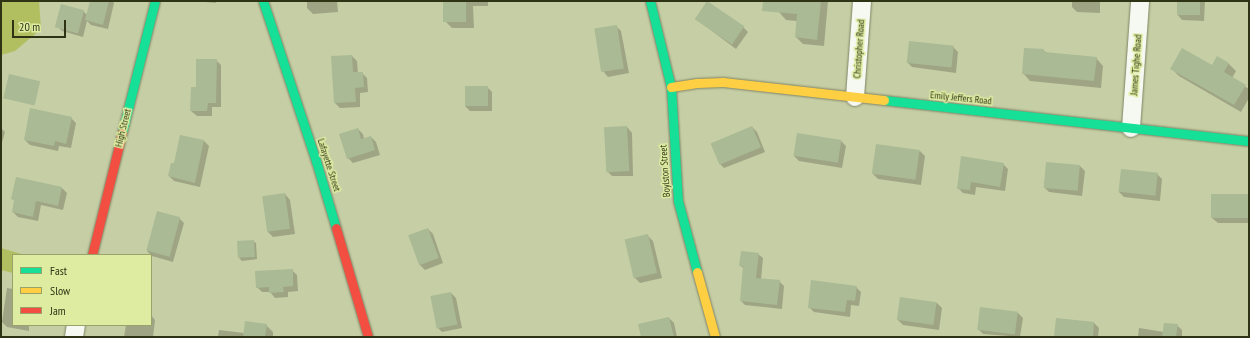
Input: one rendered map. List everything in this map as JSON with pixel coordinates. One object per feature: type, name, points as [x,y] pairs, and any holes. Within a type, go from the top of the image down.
[{"type":"street","name":"High Street","points":[[92,254],[155,1]]},
{"type":"street","name":"Lafayette Street","points":[[263,1],[316,161],[368,337]]},
{"type":"street","name":"Boylston Street","points":[[650,1],[672,87],[675,171],[678,201],[715,337]]},
{"type":"street","name":"Christopher Road","points":[[855,97],[862,1]]},
{"type":"street","name":"James Tighe Road","points":[[1131,128],[1140,1]]},
{"type":"street","name":"Emily Jeffers Road","points":[[672,87],[697,83],[723,82],[1249,141]]},
{"type":"street","points":[[74,337],[76,326]]},
{"type":"green space","points":[[1,1],[39,1],[41,29],[15,51],[1,55]]},
{"type":"green space","points":[[1,248],[22,254],[12,254],[12,273],[1,270]]},
{"type":"building","points":[[90,1],[109,1],[103,25],[85,20]]},
{"type":"building","points":[[443,1],[466,1],[466,22],[443,22]]},
{"type":"building","points":[[707,1],[744,26],[732,44],[695,19]]},
{"type":"building","points":[[763,1],[821,1],[817,40],[795,37],[797,14],[762,11]]},
{"type":"building","points":[[1177,1],[1200,1],[1200,15],[1177,15]]},
{"type":"building","points":[[61,4],[84,10],[78,33],[55,27]]},
{"type":"building","points":[[617,25],[624,68],[601,72],[594,29]]},
{"type":"building","points":[[909,41],[954,46],[951,68],[907,63]]},
{"type":"building","points":[[1024,48],[1044,49],[1044,52],[1097,57],[1094,81],[1022,74]]},
{"type":"building","points":[[1182,48],[1212,65],[1217,56],[1229,63],[1224,72],[1246,85],[1234,105],[1170,69]]},
{"type":"building","points":[[352,55],[353,72],[363,72],[364,87],[355,88],[356,102],[334,103],[331,56]]},
{"type":"building","points":[[196,59],[217,59],[216,103],[208,103],[207,111],[190,111],[191,87],[196,87]]},
{"type":"building","points":[[9,74],[40,81],[35,106],[3,98]]},
{"type":"building","points":[[465,86],[488,86],[488,106],[465,106]]},
{"type":"building","points":[[30,108],[72,117],[66,144],[55,141],[54,146],[24,140]]},
{"type":"building","points":[[627,126],[629,171],[606,172],[604,127]]},
{"type":"building","points":[[752,126],[761,147],[720,165],[711,144]]},
{"type":"building","points":[[358,128],[361,139],[371,136],[375,150],[347,159],[339,134]]},
{"type":"building","points":[[797,133],[841,140],[838,163],[793,156]]},
{"type":"building","points":[[180,135],[204,140],[195,183],[168,176],[171,163],[174,163]]},
{"type":"building","points":[[876,144],[920,150],[915,180],[872,174]]},
{"type":"building","points":[[961,156],[1004,163],[1000,187],[971,182],[970,190],[957,189]]},
{"type":"building","points":[[1046,162],[1080,165],[1078,191],[1044,188]]},
{"type":"building","points":[[1121,169],[1158,173],[1155,196],[1119,192]]},
{"type":"building","points":[[16,177],[62,187],[58,206],[36,201],[33,217],[12,212],[14,200],[11,199]]},
{"type":"building","points":[[285,193],[290,229],[267,232],[262,196]]},
{"type":"building","points":[[1211,194],[1248,194],[1248,218],[1211,218]]},
{"type":"building","points":[[157,211],[180,217],[170,257],[146,251]]},
{"type":"building","points":[[428,228],[439,258],[419,265],[408,235]]},
{"type":"building","points":[[648,234],[657,273],[634,278],[625,239]]},
{"type":"building","points":[[254,240],[255,257],[238,258],[237,241]]},
{"type":"building","points":[[741,251],[759,253],[756,278],[780,280],[777,305],[740,301],[743,266],[739,266]]},
{"type":"building","points":[[293,269],[293,286],[283,287],[284,292],[269,293],[269,287],[256,288],[255,271]]},
{"type":"building","points":[[811,280],[857,286],[855,301],[847,300],[845,312],[808,308]]},
{"type":"building","points":[[451,292],[457,324],[437,328],[430,296]]},
{"type":"building","points":[[900,297],[937,302],[933,325],[897,320]]},
{"type":"building","points":[[980,307],[1018,312],[1015,334],[977,330]]},
{"type":"building","points":[[669,317],[674,337],[641,337],[638,324]]},
{"type":"building","points":[[1056,318],[1094,322],[1093,337],[1054,337]]},
{"type":"building","points":[[245,321],[267,324],[265,337],[243,337]]},
{"type":"building","points":[[1164,323],[1178,324],[1176,337],[1162,337]]},
{"type":"traffic: fast","points":[[122,133],[155,1]]},
{"type":"traffic: fast","points":[[263,1],[316,161],[336,228]]},
{"type":"traffic: fast","points":[[650,1],[671,87],[678,201],[697,272]]},
{"type":"traffic: fast","points":[[884,100],[1249,141]]},
{"type":"traffic: slow","points":[[671,87],[697,83],[723,82],[884,100]]},
{"type":"traffic: slow","points":[[697,272],[715,337]]},
{"type":"traffic: jam","points":[[92,254],[122,133]]},
{"type":"traffic: jam","points":[[336,228],[368,337]]}]
